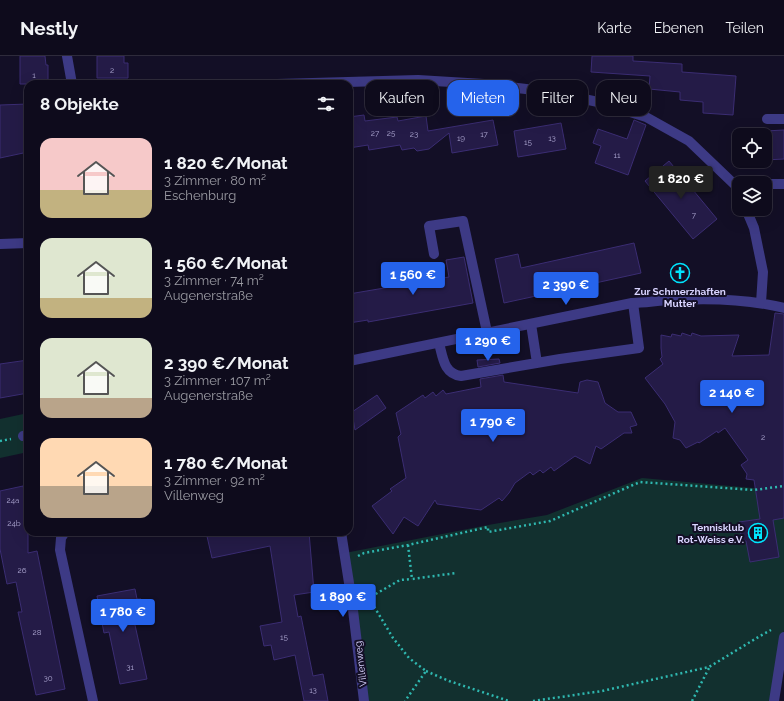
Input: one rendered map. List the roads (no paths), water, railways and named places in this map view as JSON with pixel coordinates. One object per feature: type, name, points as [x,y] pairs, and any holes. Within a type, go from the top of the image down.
[{"type":"street","points":[[67,56],[71,80]]},
{"type":"street","points":[[353,82],[418,80],[484,84],[551,92],[598,102],[646,117],[689,141],[732,182]]},
{"type":"street","points":[[767,119],[784,118]]},
{"type":"street","points":[[772,184],[784,184]]},
{"type":"street","points":[[749,216],[754,228],[763,272],[761,303]]},
{"type":"street","points":[[434,254],[428,226],[463,221],[488,332]]},
{"type":"street","points":[[0,244],[24,243]]},
{"type":"street","points":[[353,360],[633,303],[674,300],[726,300],[761,303],[784,308]]},
{"type":"street","points":[[439,343],[446,368],[454,375],[462,376],[638,348],[633,303]]},
{"type":"street","points":[[531,324],[537,363]]},
{"type":"street","points":[[62,536],[60,550],[93,701]]},
{"type":"street","name":"Villenweg","points":[[342,536],[352,602],[364,701]]},
{"type":"street","points":[[774,701],[781,634]]},
{"type":"place","name":"Zur Schmerzhaften Mutter","points":[[680,273]]},
{"type":"place","name":"Tennisklub Rot-Weiss e.V.","points":[[758,533]]}]
